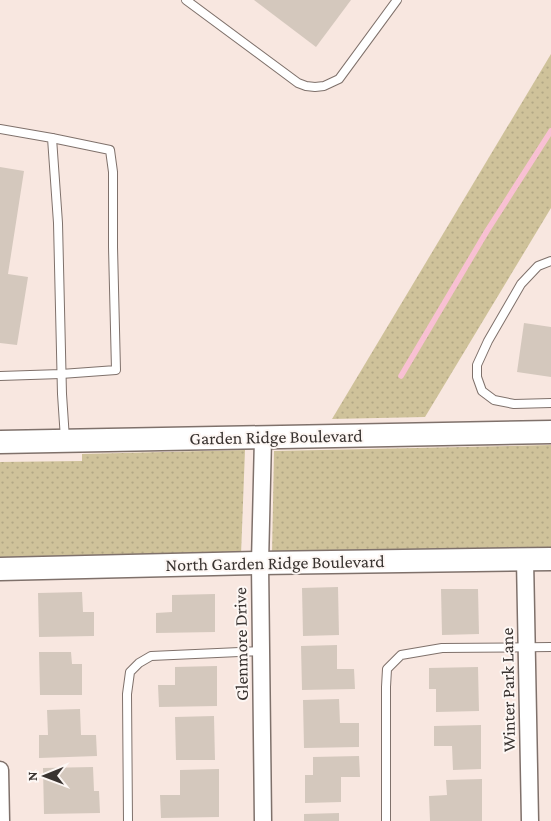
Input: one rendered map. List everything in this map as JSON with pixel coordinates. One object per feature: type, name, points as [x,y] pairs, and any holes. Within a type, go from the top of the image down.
[{"type":"main road","name":"Garden Ridge Boulevard","points":[[0,442],[551,432]]},
{"type":"main road","name":"North Garden Ridge Boulevard","points":[[0,569],[551,559]]},
{"type":"street","name":"Glenmore Drive","points":[[263,438],[260,563],[263,821]]},
{"type":"street","name":"Winter Park Lane","points":[[525,559],[530,821]]},
{"type":"street","points":[[0,770],[1,821]]},
{"type":"lane","points":[[186,0],[298,83],[315,87],[324,86],[339,79],[397,0]]},
{"type":"lane","points":[[0,129],[110,150],[114,172],[113,247],[116,370],[0,376]]},
{"type":"lane","points":[[52,138],[58,223],[61,374],[65,441]]},
{"type":"lane","points":[[551,261],[538,266],[521,284],[488,341],[478,365],[477,377],[482,391],[494,400],[514,404],[551,403]]},
{"type":"lane","points":[[386,821],[386,687],[388,668],[401,655],[442,648],[551,647]]},
{"type":"lane","points":[[128,821],[127,694],[130,672],[139,663],[151,656],[260,651]]},
{"type":"shaded area","points":[[551,54],[551,208],[425,417],[332,419]]},
{"type":"shaded area","points":[[551,445],[551,549],[272,555],[274,451]]},
{"type":"shaded area","points":[[245,450],[241,555],[0,560],[0,462],[82,461],[82,454]]},
{"type":"building","points":[[254,0],[351,0],[316,47]]},
{"type":"building","points":[[0,167],[24,171],[8,274],[28,277],[17,345],[0,343]]},
{"type":"building","points":[[524,323],[551,327],[551,377],[517,372]]},
{"type":"building","points":[[338,587],[339,635],[303,636],[302,588]]},
{"type":"building","points":[[441,589],[478,589],[479,634],[442,635]]},
{"type":"building","points":[[82,592],[83,612],[94,612],[94,636],[39,637],[38,593]]},
{"type":"building","points":[[215,594],[215,632],[156,633],[156,613],[172,612],[172,595]]},
{"type":"building","points":[[337,645],[337,669],[354,669],[355,689],[302,690],[301,646]]},
{"type":"building","points":[[39,652],[71,652],[72,664],[82,664],[82,695],[40,695]]},
{"type":"building","points":[[217,666],[217,706],[159,707],[158,685],[175,685],[175,667]]},
{"type":"building","points":[[478,667],[479,711],[436,712],[436,689],[429,689],[429,668]]},
{"type":"building","points":[[339,699],[340,723],[359,723],[359,747],[304,748],[303,700]]},
{"type":"building","points":[[80,709],[81,735],[96,735],[97,756],[39,758],[39,735],[48,735],[47,710]]},
{"type":"building","points":[[214,716],[215,760],[176,760],[175,717]]},
{"type":"building","points":[[481,725],[481,769],[453,770],[452,746],[434,746],[434,726]]},
{"type":"building","points":[[359,756],[360,777],[341,777],[341,802],[305,803],[305,775],[313,775],[313,757]]},
{"type":"building","points":[[93,767],[94,791],[99,791],[100,813],[44,814],[43,768]]},
{"type":"building","points":[[219,769],[219,817],[161,818],[160,795],[180,795],[180,770]]},
{"type":"building","points":[[482,779],[482,821],[430,821],[429,796],[447,795],[446,780]]},
{"type":"building","points":[[339,813],[339,821],[304,821],[304,814]]},
{"type":"waterway","points":[[401,376],[487,231],[551,131]]}]
